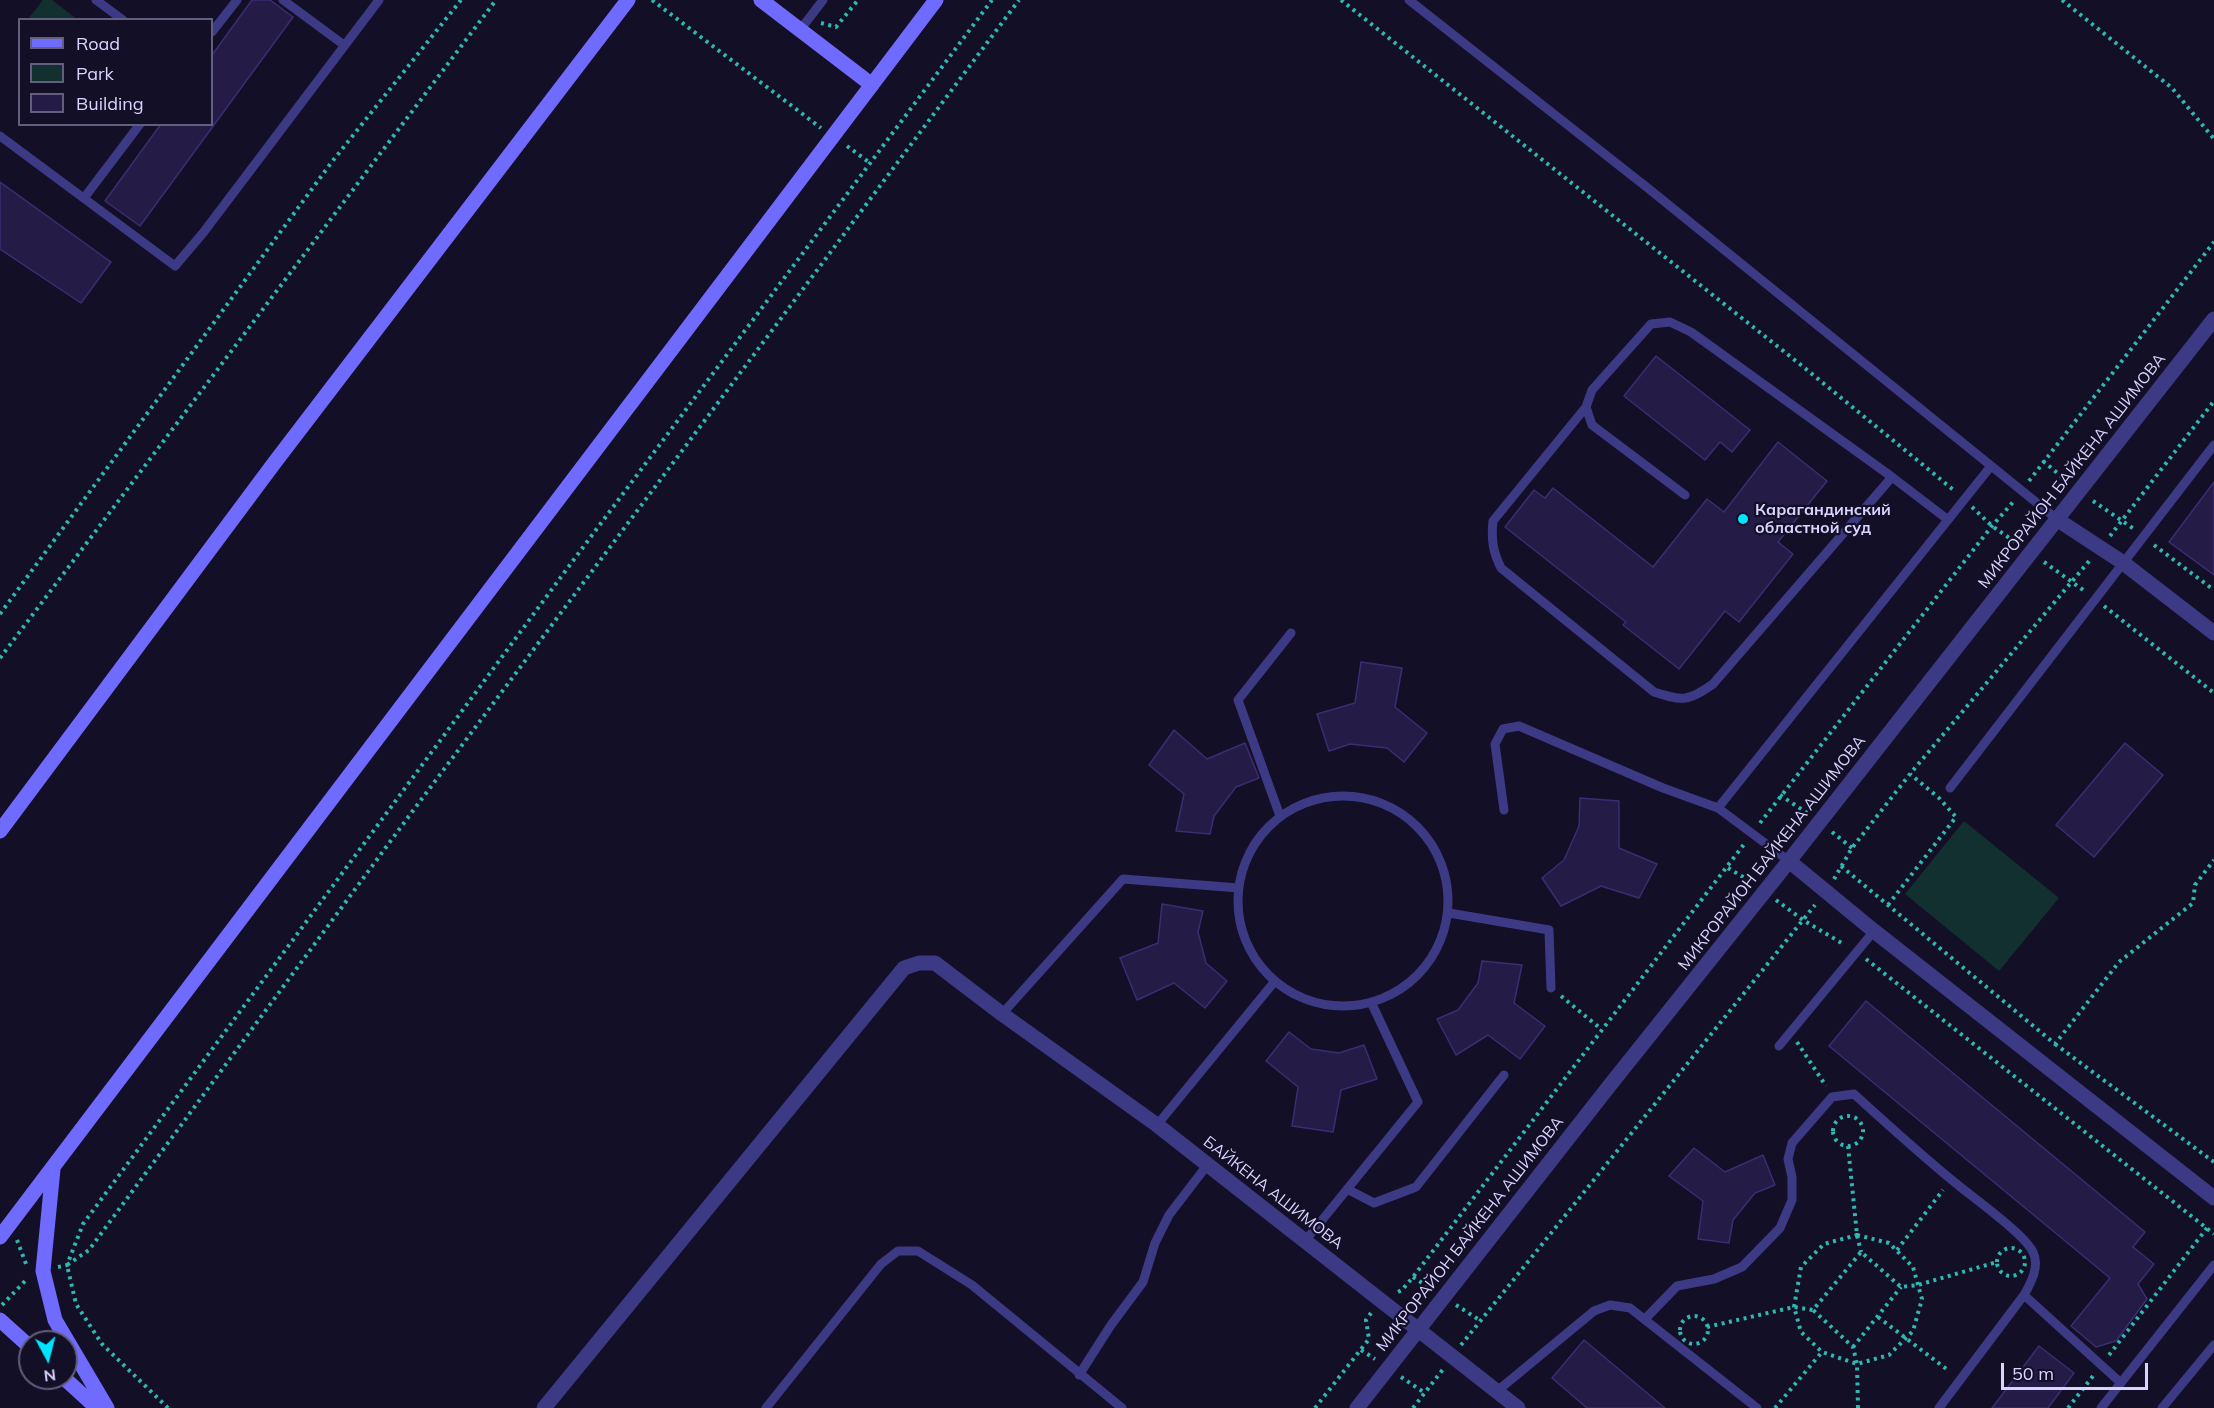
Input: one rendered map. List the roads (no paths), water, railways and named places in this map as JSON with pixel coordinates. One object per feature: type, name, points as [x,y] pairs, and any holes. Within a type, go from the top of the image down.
[{"type":"main road","points":[[0,831],[275,462],[628,0]]},
{"type":"main road","points":[[761,0],[872,85]]},
{"type":"main road","points":[[0,1237],[936,0]]},
{"type":"main road","points":[[53,1169],[37,1273],[55,1320],[107,1408]]},
{"type":"main road","points":[[0,1320],[18,1336]]},
{"type":"main road","points":[[77,1390],[97,1408]]},
{"type":"street","name":"МИКРОРАЙОН БАЙКЕНА АШИМОВА","points":[[1357,1408],[2214,319]]},
{"type":"street","points":[[2058,520],[2122,562],[2214,633]]},
{"type":"street","points":[[1789,861],[1874,931],[2214,1198]]},
{"type":"street","name":"БАЙКЕНА АШИМОВА","points":[[544,1408],[904,968],[919,963],[935,963],[1157,1125],[1518,1408]]},
{"type":"lane","points":[[96,0],[120,18]]},
{"type":"lane","points":[[213,31],[237,0]]},
{"type":"lane","points":[[283,0],[344,45]]},
{"type":"lane","points":[[0,136],[175,266],[203,233],[379,0]]},
{"type":"lane","points":[[800,30],[823,0]]},
{"type":"lane","points":[[1409,0],[1648,189],[2058,520]]},
{"type":"lane","points":[[84,198],[138,126]]},
{"type":"lane","points":[[1892,477],[1713,684],[1696,697],[1676,699],[1654,692],[1501,568],[1493,551],[1491,538],[1493,521],[1586,407],[1593,390],[1651,324],[1670,322],[1691,332],[1892,477],[1947,519]]},
{"type":"lane","points":[[1586,407],[1592,425],[1685,495]]},
{"type":"lane","points":[[1950,788],[2214,445]]},
{"type":"lane","points":[[1718,808],[1991,466]]},
{"type":"lane","points":[[1280,816],[1238,700],[1291,633]]},
{"type":"lane","points":[[1504,810],[1495,744],[1503,729],[1518,726],[1663,788],[1718,808],[1789,861]]},
{"type":"lane","points":[[1346,795],[1380,802],[1410,819],[1434,846],[1447,878],[1449,913],[1439,946],[1419,975],[1391,996],[1358,1006],[1323,1005],[1290,993],[1263,971],[1245,941],[1237,907],[1240,873],[1256,841],[1280,816],[1311,800],[1346,795]]},
{"type":"lane","points":[[1002,1014],[1123,879],[1239,888]]},
{"type":"lane","points":[[1449,913],[1549,930],[1551,988]]},
{"type":"lane","points":[[1779,1046],[1874,931]]},
{"type":"lane","points":[[1157,1125],[1275,981]]},
{"type":"lane","points":[[1305,1241],[1418,1102],[1371,1002]]},
{"type":"lane","points":[[1347,1189],[1374,1203],[1416,1187],[1504,1075]]},
{"type":"lane","points":[[1645,1319],[1677,1286],[1714,1279],[1742,1267],[1780,1228],[1792,1200],[1792,1177],[1788,1159],[1792,1143],[1832,1097],[1854,1094],[2026,1241],[2035,1254],[2033,1279],[2024,1295],[1939,1408]]},
{"type":"lane","points":[[1079,1375],[1111,1324],[1143,1282],[1155,1243],[1169,1215],[1208,1164]]},
{"type":"lane","points":[[766,1408],[881,1264],[898,1251],[918,1251],[972,1286],[1122,1408]]},
{"type":"lane","points":[[2102,1408],[2214,1265]]},
{"type":"lane","points":[[2024,1295],[2121,1383]]},
{"type":"lane","points":[[1496,1392],[1594,1311],[1610,1305],[1630,1308],[1757,1408]]},
{"type":"lane","points":[[2162,1408],[2214,1345]]},
{"type":"place","name":"Карагандинский областной суд","points":[[1743,519]]}]
